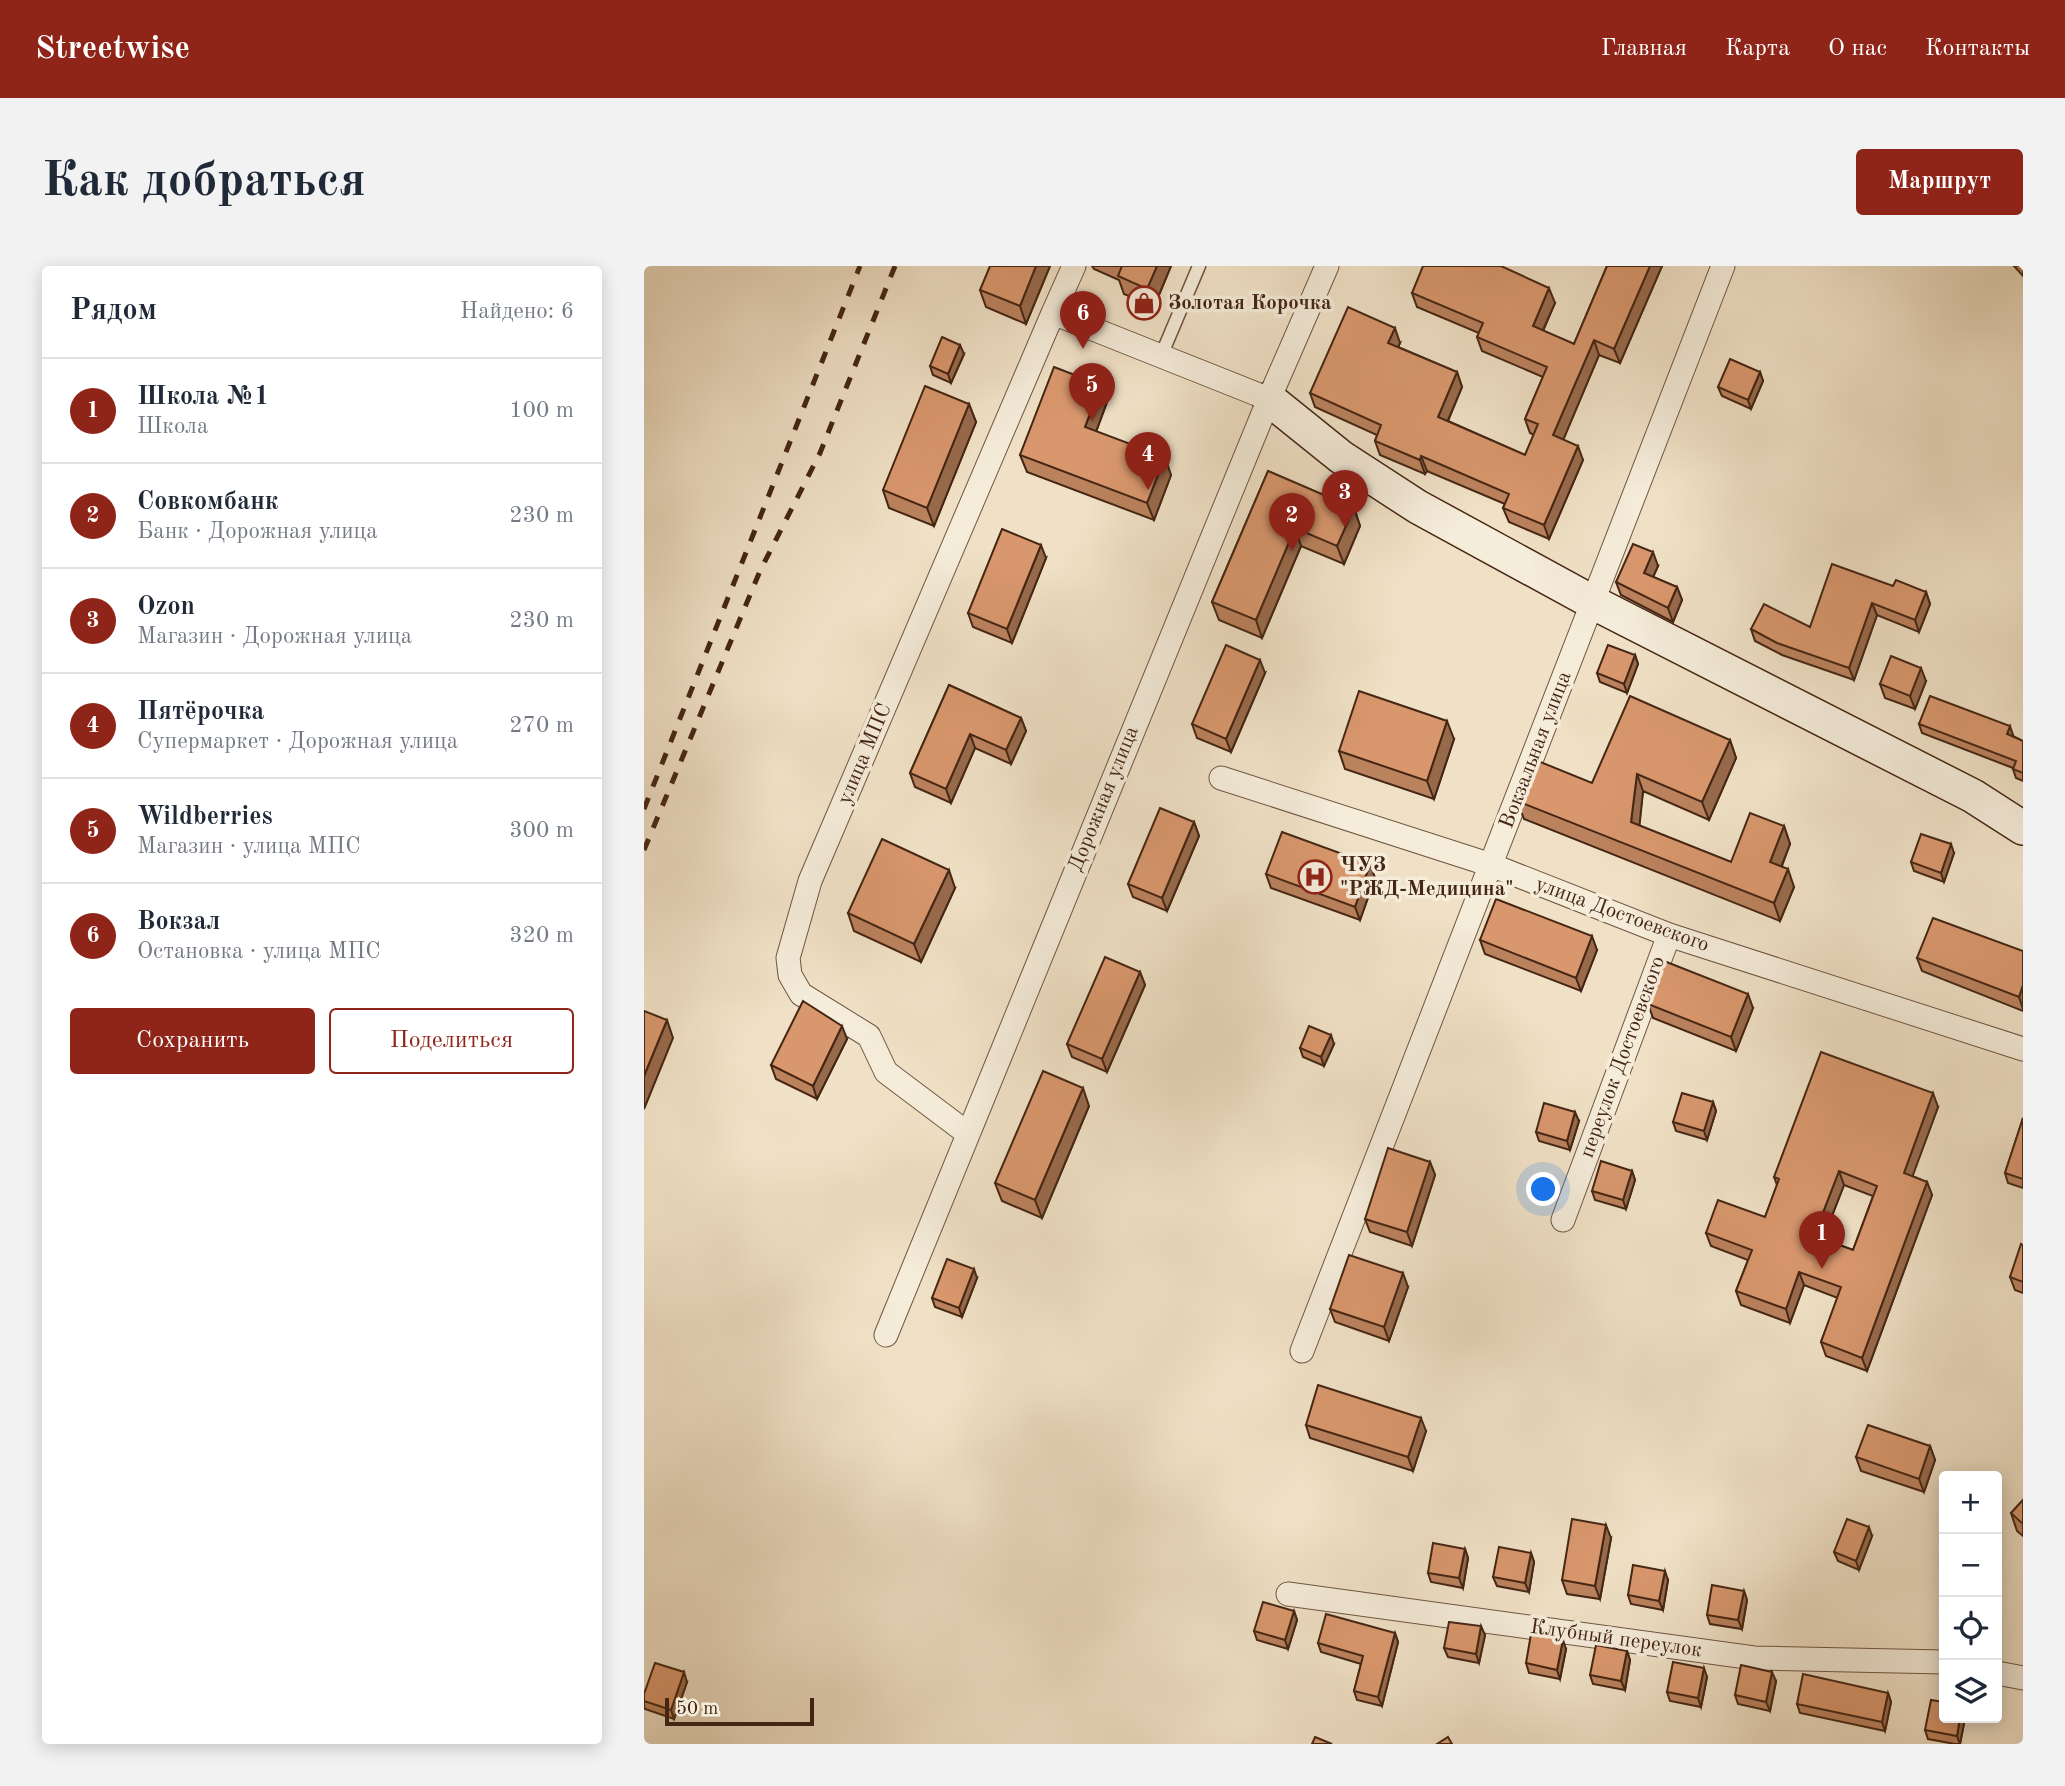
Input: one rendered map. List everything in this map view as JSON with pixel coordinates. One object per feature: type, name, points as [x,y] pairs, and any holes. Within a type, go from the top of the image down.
[{"type":"main road","points":[[1269,399],[1341,457],[1418,507],[1594,603],[1973,796],[2023,828]]},
{"type":"street","name":"улица МПС","points":[[967,1133],[886,1072],[869,1036],[801,995],[790,975],[788,958],[810,881],[1074,266]]},
{"type":"street","name":"Дорожная улица","points":[[886,1335],[1269,399],[1327,266]]},
{"type":"street","name":"Вокзальная улица","points":[[1302,1351],[1723,266]]},
{"type":"street","points":[[1053,313],[1269,399]]},
{"type":"street","name":"улица Достоевского","points":[[1221,778],[1491,865],[1669,935],[2023,1049]]},
{"type":"street","name":"переулок Достоевского","points":[[1563,1220],[1669,935]]},
{"type":"street","name":"Клубный переулок","points":[[1289,1594],[1754,1658],[1939,1662]]},
{"type":"street","points":[[2002,1674],[2023,1678]]},
{"type":"lane","points":[[1161,356],[1199,266]]},
{"type":"building","points":[[990,266],[1036,266],[1020,306],[980,290]]},
{"type":"building","points":[[1122,266],[1157,266],[1147,289],[1118,276]]},
{"type":"building","points":[[1423,266],[1501,266],[1549,288],[1533,326],[1574,344],[1607,266],[1650,266],[1614,349],[1594,340],[1553,435],[1578,446],[1544,525],[1503,508],[1509,494],[1421,456],[1420,460],[1375,441],[1381,425],[1310,393],[1348,307],[1395,328],[1388,343],[1457,372],[1438,417],[1525,455],[1538,424],[1525,419],[1547,367],[1477,337],[1483,323],[1412,293]]},
{"type":"building","points":[[942,337],[960,345],[948,374],[930,366]]},
{"type":"building","points":[[1730,359],[1760,372],[1748,400],[1718,387]]},
{"type":"building","points":[[1054,367],[1101,385],[1085,427],[1165,457],[1147,503],[1020,455]]},
{"type":"building","points":[[925,386],[969,404],[927,508],[883,490]]},
{"type":"building","points":[[1268,471],[1354,508],[1337,546],[1295,528],[1256,620],[1212,602]]},
{"type":"building","points":[[1002,529],[1041,545],[1007,629],[968,613]]},
{"type":"building","points":[[1633,544],[1653,552],[1644,573],[1677,587],[1668,608],[1616,582]]},
{"type":"building","points":[[1832,564],[1893,586],[1896,580],[1926,592],[1915,620],[1872,603],[1849,668],[1777,643],[1751,629],[1764,604],[1810,627]]},
{"type":"building","points":[[1226,645],[1260,660],[1226,739],[1192,724]]},
{"type":"building","points":[[1608,645],[1635,655],[1624,684],[1597,673]]},
{"type":"building","points":[[1891,656],[1921,668],[1910,696],[1880,684]]},
{"type":"building","points":[[949,685],[1021,718],[1006,750],[970,734],[946,789],[910,773]]},
{"type":"building","points":[[1359,691],[1447,721],[1427,781],[1339,751]]},
{"type":"building","points":[[1630,696],[1730,740],[1702,802],[1637,774],[1631,822],[1731,862],[1750,813],[1784,826],[1770,862],[1788,869],[1774,903],[1517,801],[1533,759],[1592,783]]},
{"type":"building","points":[[1930,696],[2010,726],[2007,734],[2023,741],[2023,773],[2013,769],[2016,761],[1919,724]]},
{"type":"building","points":[[1160,808],[1194,822],[1162,898],[1128,884]]},
{"type":"building","points":[[1282,832],[1370,864],[1355,907],[1266,874]]},
{"type":"building","points":[[1921,834],[1951,844],[1941,873],[1911,862]]},
{"type":"building","points":[[882,839],[949,870],[914,944],[848,913]]},
{"type":"building","points":[[1496,899],[1592,936],[1576,978],[1480,940]]},
{"type":"building","points":[[1933,918],[2023,951],[2023,985],[2019,997],[1917,958]]},
{"type":"building","points":[[1105,957],[1140,972],[1102,1059],[1067,1044]]},
{"type":"building","points":[[1664,961],[1748,994],[1731,1037],[1648,1004]]},
{"type":"building","points":[[803,1001],[842,1026],[813,1086],[771,1065]]},
{"type":"building","points":[[644,1011],[667,1020],[644,1076]]},
{"type":"building","points":[[1309,1026],[1331,1035],[1321,1057],[1300,1048]]},
{"type":"building","points":[[1821,1052],[1933,1093],[1904,1173],[1927,1182],[1862,1358],[1821,1342],[1841,1287],[1799,1272],[1786,1309],[1736,1291],[1752,1250],[1706,1233],[1718,1200],[1765,1217],[1779,1179],[1774,1177]],"holes":[[[1839,1171],[1877,1186],[1853,1250],[1814,1236]]]},
{"type":"building","points":[[1043,1071],[1083,1088],[1035,1200],[995,1183]]},
{"type":"building","points":[[1682,1093],[1713,1102],[1704,1131],[1673,1122]]},
{"type":"building","points":[[1544,1103],[1575,1112],[1567,1141],[1536,1132]]},
{"type":"building","points":[[2023,1118],[2023,1179],[2005,1173]]},
{"type":"building","points":[[1388,1148],[1430,1162],[1407,1232],[1365,1219]]},
{"type":"building","points":[[1601,1161],[1632,1171],[1623,1200],[1592,1191]]},
{"type":"building","points":[[2021,1244],[2023,1245],[2023,1282],[2010,1277]]},
{"type":"building","points":[[1349,1255],[1403,1273],[1384,1327],[1330,1309]]},
{"type":"building","points":[[947,1259],[974,1269],[959,1308],[932,1298]]},
{"type":"building","points":[[1318,1385],[1421,1418],[1408,1457],[1306,1425]]},
{"type":"building","points":[[1868,1425],[1930,1446],[1919,1479],[1856,1457]]},
{"type":"building","points":[[2023,1500],[2023,1524],[2011,1513]]},
{"type":"building","points":[[1572,1519],[1606,1525],[1595,1586],[1562,1580]]},
{"type":"building","points":[[1847,1519],[1869,1527],[1856,1561],[1834,1552]]},
{"type":"building","points":[[1433,1543],[1465,1549],[1459,1578],[1428,1573]]},
{"type":"building","points":[[1499,1547],[1531,1553],[1525,1583],[1493,1577]]},
{"type":"building","points":[[1633,1565],[1665,1571],[1659,1601],[1628,1595]]},
{"type":"building","points":[[1712,1585],[1744,1591],[1738,1620],[1707,1615]]},
{"type":"building","points":[[1263,1602],[1294,1611],[1285,1640],[1254,1631]]},
{"type":"building","points":[[1326,1614],[1395,1633],[1378,1697],[1354,1691],[1363,1656],[1318,1643]]},
{"type":"building","points":[[1449,1622],[1481,1626],[1476,1654],[1444,1648]]},
{"type":"building","points":[[1531,1634],[1563,1640],[1557,1670],[1526,1663]]},
{"type":"building","points":[[1596,1645],[1627,1651],[1621,1681],[1590,1675]]},
{"type":"building","points":[[1673,1662],[1704,1668],[1698,1698],[1667,1692]]},
{"type":"building","points":[[655,1663],[684,1672],[671,1710],[644,1701]]},
{"type":"building","points":[[1741,1665],[1772,1672],[1766,1702],[1735,1695]]},
{"type":"building","points":[[1803,1674],[1888,1693],[1882,1722],[1797,1704]]},
{"type":"building","points":[[1931,1700],[1939,1701],[1939,1723],[1959,1723],[1957,1736],[1925,1730]]},
{"type":"building","points":[[1315,1737],[1332,1744],[1312,1744]]},
{"type":"building","points":[[1448,1737],[1452,1744],[1437,1744]]},
{"type":"railway","points":[[644,809],[860,266]]},
{"type":"railway","points":[[644,850],[760,571],[820,453],[895,266]]},
{"type":"place","name":"Золотая Корочка","points":[[1144,303]]},
{"type":"place","name":"Вокзал","points":[[1083,349]]},
{"type":"place","name":"Wildberries","points":[[1092,421]]},
{"type":"place","name":"Пятёрочка","points":[[1148,490]]},
{"type":"place","name":"Ozon","points":[[1345,528]]},
{"type":"place","name":"Совкомбанк","points":[[1292,551]]},
{"type":"place","name":"ЧУЗ \"РЖД-Медицина\"","points":[[1315,877]]},
{"type":"place","name":"Школа №1","points":[[1822,1269]]}]
